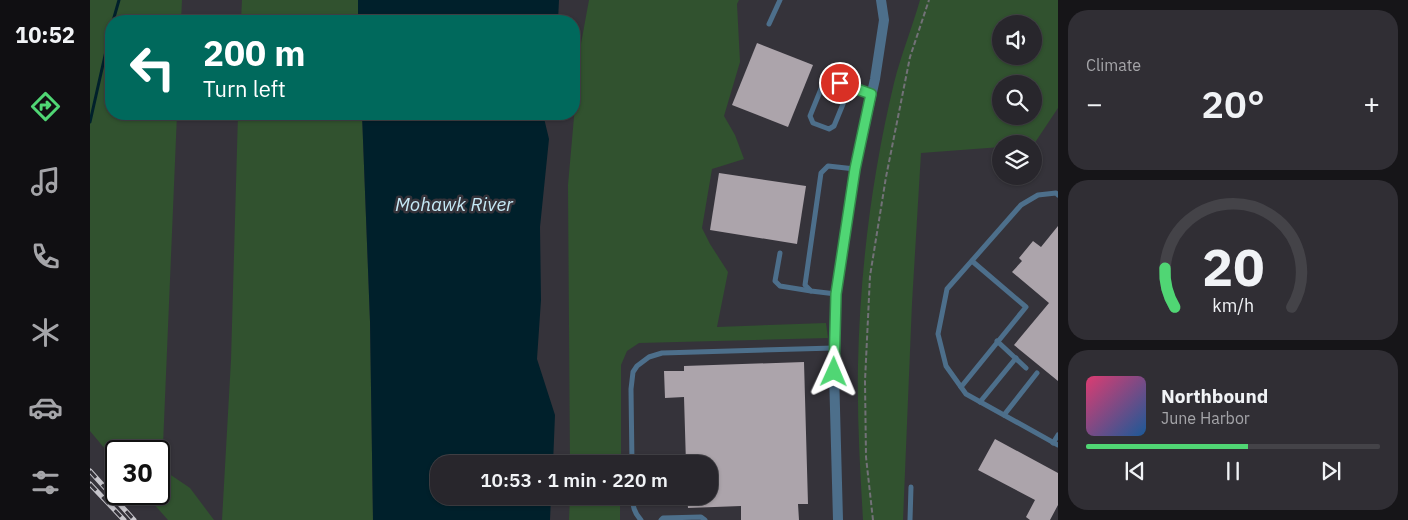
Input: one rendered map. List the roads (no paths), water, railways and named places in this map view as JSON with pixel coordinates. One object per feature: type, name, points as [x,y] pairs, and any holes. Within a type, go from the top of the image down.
[{"type":"street","points":[[838,520],[834,348],[836,294],[855,169],[884,20],[881,0]]},
{"type":"lane","points":[[769,24],[780,0]]},
{"type":"lane","points":[[850,87],[834,126],[829,129],[813,124],[810,116],[823,84],[830,80],[871,94]]},
{"type":"lane","points":[[811,291],[805,284],[821,173],[828,166],[855,169]]},
{"type":"lane","points":[[1058,195],[1056,193],[1038,195],[1021,205],[972,260],[947,289],[938,334],[946,366],[966,394],[1056,444],[1058,435]]},
{"type":"lane","points":[[780,253],[775,281],[780,286],[836,294]]},
{"type":"lane","points":[[961,387],[1026,307],[972,260]]},
{"type":"lane","points":[[997,341],[1026,368]]},
{"type":"lane","points":[[632,455],[631,389],[633,372],[648,357],[662,353],[834,348]]},
{"type":"lane","points":[[980,402],[1016,358]]},
{"type":"lane","points":[[1004,415],[1037,373]]},
{"type":"lane","points":[[910,520],[911,487]]},
{"type":"lane","points":[[632,505],[636,515],[641,520]]},
{"type":"lane","points":[[661,520],[663,518],[701,517],[705,520]]},
{"type":"water","points":[[358,0],[559,0],[558,15],[358,15]]},
{"type":"water","name":"Mohawk River","points":[[362,120],[544,120],[549,139],[540,227],[541,300],[537,359],[555,415],[553,455],[430,455],[430,505],[551,505],[550,520],[373,520],[370,321]]},
{"type":"waterway","points":[[115,15],[119,0]]},
{"type":"waterway","points":[[90,122],[105,56]]},
{"type":"railway","points":[[90,471],[134,520]]},
{"type":"railway","points":[[90,484],[124,520]]}]
